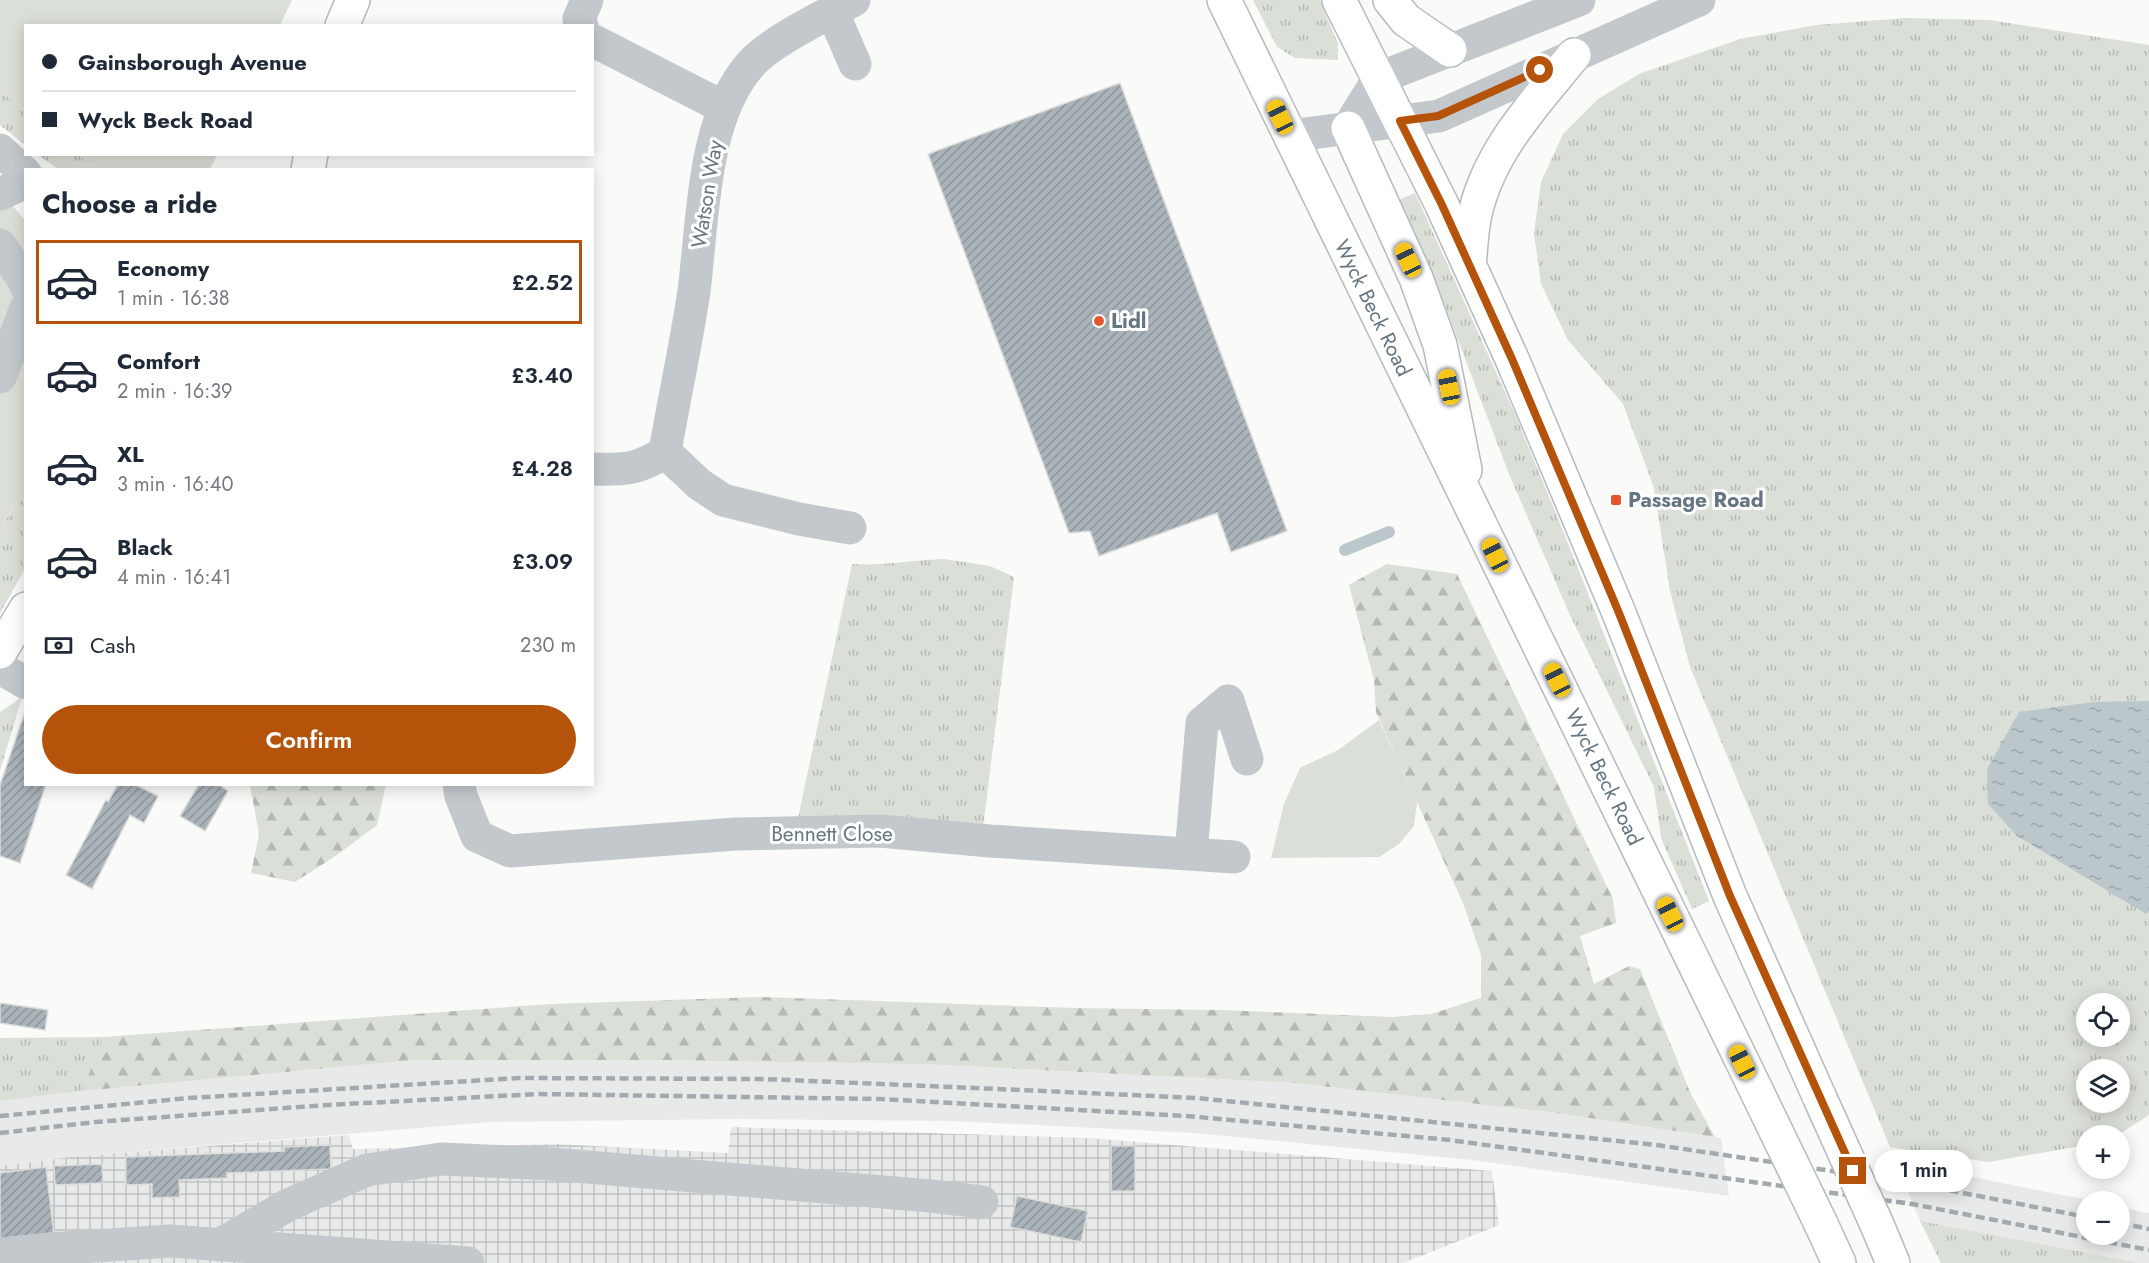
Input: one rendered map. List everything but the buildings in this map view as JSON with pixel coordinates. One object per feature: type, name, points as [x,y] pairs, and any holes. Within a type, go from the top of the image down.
[{"type":"main road","points":[[343,24],[353,0]]},
{"type":"main road","name":"Wyck Beck Road","points":[[1224,0],[1758,1094],[1836,1260]]},
{"type":"main road","points":[[1339,0],[1400,121],[1512,359],[1578,514],[1730,896],[1893,1263]]},
{"type":"main road","points":[[1390,0],[1406,20],[1450,50]]},
{"type":"main road","points":[[1469,265],[1474,215],[1486,178],[1505,143],[1575,55]]},
{"type":"main road","points":[[1348,128],[1416,278],[1440,345],[1474,513]]},
{"type":"main road","points":[[0,652],[24,612]]},
{"type":"street","points":[[581,24],[579,19],[587,0]]},
{"type":"street","points":[[1348,128],[1379,78],[1579,0]]},
{"type":"street","points":[[1290,136],[1438,116],[1699,0]]},
{"type":"street","points":[[843,6],[855,64]]},
{"type":"street","name":"Watson Way","points":[[664,452],[693,293],[706,179],[723,107],[750,64],[775,45],[843,6]]},
{"type":"street","points":[[594,41],[723,107]]},
{"type":"street","points":[[0,150],[24,172]]},
{"type":"street","points":[[0,194],[24,183]]},
{"type":"street","points":[[0,245],[24,281]]},
{"type":"street","points":[[0,377],[24,313]]},
{"type":"street","points":[[594,470],[627,470],[650,462],[664,452],[699,484],[723,500],[799,519],[850,528]]},
{"type":"street","points":[[0,668],[24,682]]},
{"type":"street","points":[[1191,854],[1202,723],[1228,701],[1247,759]]},
{"type":"street","name":"Bennett Close","points":[[459,786],[477,836],[510,851],[736,834],[880,831],[1234,857]]},
{"type":"street","points":[[219,1245],[288,1205],[367,1170],[441,1159],[552,1164],[982,1202]]},
{"type":"street","points":[[0,1254],[171,1241],[468,1263]]},
{"type":"shaded area","points":[[414,1060],[651,1060],[923,1064],[1294,1083],[1549,1112],[1721,1138],[1729,1196],[1472,1160],[1195,1133],[953,1121],[734,1119],[491,1122],[71,1157],[0,1166],[0,1101],[82,1091]]},
{"type":"shaded area","points":[[731,1127],[1089,1138],[1492,1171],[1499,1225],[1403,1263],[0,1263],[0,1166],[71,1157],[349,1135],[353,1149],[557,1144],[728,1153]]},
{"type":"shaded area","points":[[1896,1162],[2076,1198],[2076,1245],[2130,1245],[2130,1209],[2149,1213],[2149,1263],[2140,1263],[1920,1221]]},
{"type":"green space","points":[[0,0],[292,0],[280,24],[24,24],[24,110],[0,90]]},
{"type":"green space","points":[[1253,0],[1320,0],[1338,44],[1338,60],[1295,58],[1277,47]]},
{"type":"green space","points":[[1906,18],[1989,20],[2149,45],[2149,1115],[2130,1127],[2130,1125],[2076,1125],[2076,1147],[1989,1162],[1890,1147],[1690,667],[1670,591],[1654,488],[1623,404],[1568,340],[1541,284],[1534,233],[1541,182],[1563,134],[1598,99],[1639,74],[1740,39],[1816,25]]},
{"type":"green space","points":[[0,90],[24,110],[24,144],[0,125]]},
{"type":"green space","points":[[39,156],[80,156],[97,168],[57,168]]},
{"type":"green space","points":[[80,156],[216,156],[210,168],[97,168]]},
{"type":"green space","points":[[0,192],[24,219],[24,478],[0,535]]},
{"type":"green space","points":[[1415,193],[1515,414],[1709,901],[1692,909],[1661,838],[1654,787],[1569,613],[1509,474],[1440,293],[1396,201]]},
{"type":"green space","points":[[24,478],[24,571],[0,613],[0,535]]},
{"type":"green space","points":[[944,559],[990,566],[1014,577],[983,828],[798,818],[852,564]]},
{"type":"green space","points":[[1387,564],[1457,574],[1613,899],[1616,923],[1580,936],[1594,984],[1629,966],[1640,969],[1690,1092],[1715,1137],[1549,1112],[1294,1083],[923,1064],[651,1060],[414,1060],[82,1091],[104,1037],[550,1004],[760,997],[1392,1017],[1431,1014],[1481,998],[1481,955],[1463,903],[1376,712],[1374,680],[1349,585]]},
{"type":"green space","points":[[22,697],[0,771],[0,712]]},
{"type":"green space","points":[[1379,720],[1417,802],[1414,826],[1399,844],[1379,857],[1271,858],[1284,804],[1300,768],[1338,750]]},
{"type":"green space","points":[[250,786],[386,786],[377,825],[337,855],[295,882],[251,873],[259,834]]},
{"type":"green space","points":[[104,1037],[82,1091],[0,1101],[0,1038]]},
{"type":"green space","points":[[1920,1221],[2141,1263],[1941,1263]]},
{"type":"water","points":[[2149,701],[2149,911],[2146,914],[2017,836],[1988,804],[1987,769],[2019,712],[2094,702]]},
{"type":"waterway","points":[[1345,550],[1389,532]]},
{"type":"railway","points":[[0,1116],[189,1098],[519,1078],[765,1079],[1197,1098],[1657,1145],[1912,1183],[2076,1215]]},
{"type":"railway","points":[[0,1133],[95,1122],[327,1105],[538,1094],[881,1099],[1187,1116],[1450,1140],[1912,1204],[2149,1250]]},
{"type":"railway","points":[[2130,1225],[2149,1229]]},
{"type":"place","name":"Lidl","points":[[1099,321]]},
{"type":"place","name":"Passage Road","points":[[1616,500]]},
{"type":"route","points":[[1540,70],[1438,116],[1400,121],[1442,205],[1512,359],[1619,613],[1730,896],[1853,1171]]}]
